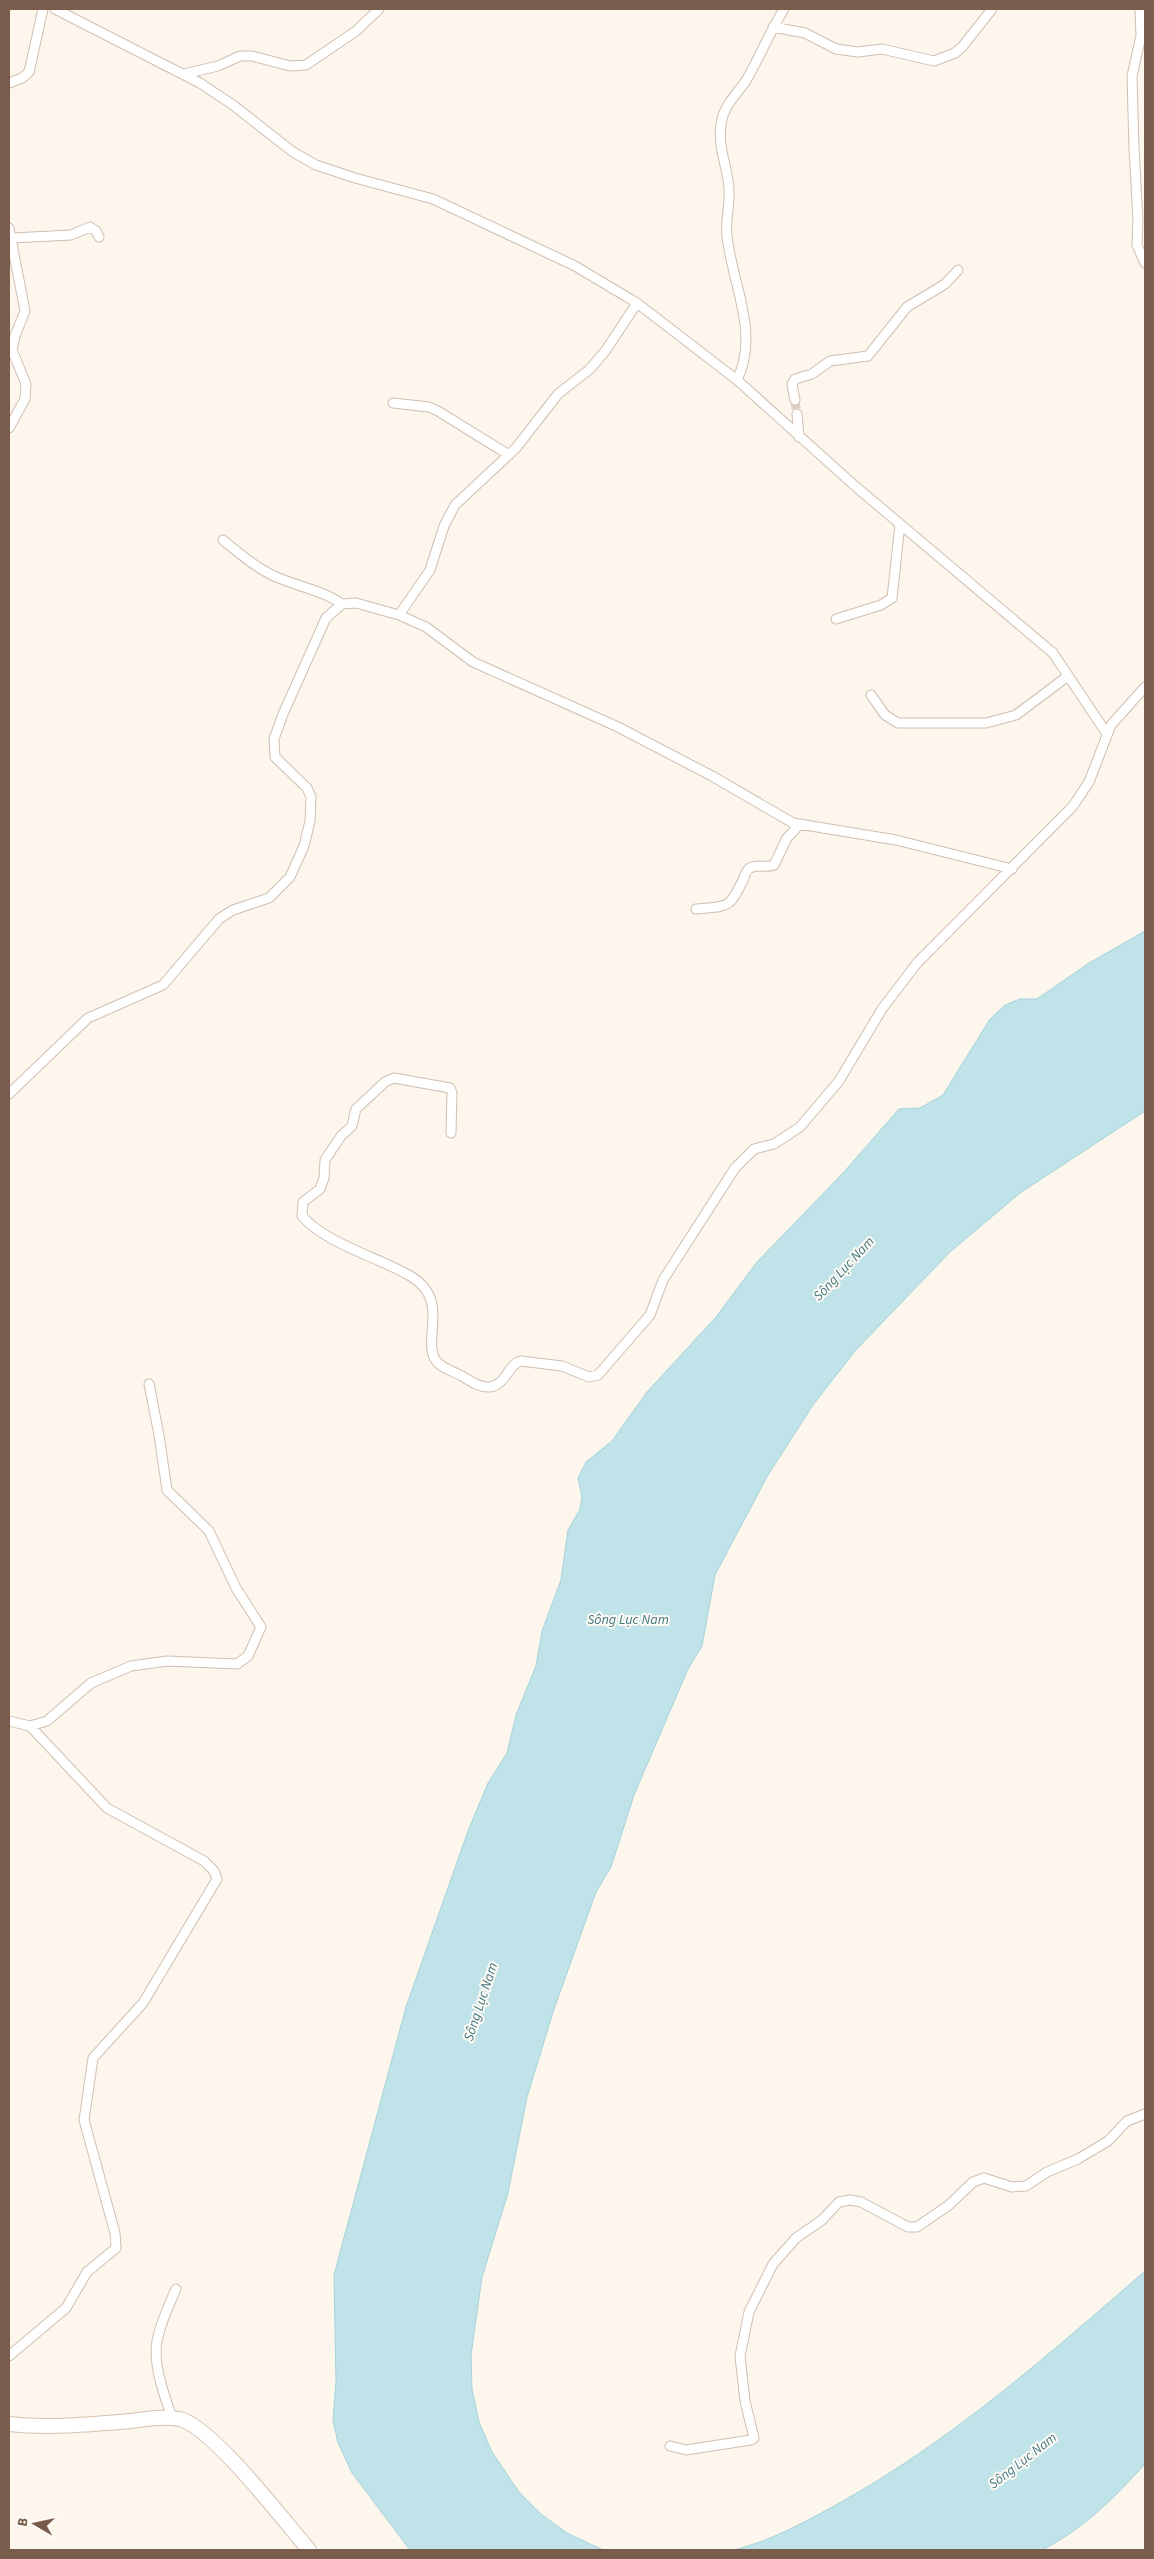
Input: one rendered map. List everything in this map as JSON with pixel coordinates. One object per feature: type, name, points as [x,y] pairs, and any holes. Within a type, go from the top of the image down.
[{"type":"street","points":[[9,83],[22,78],[29,72],[43,9]]},
{"type":"street","points":[[55,9],[184,74],[233,105],[293,152],[316,165],[354,178],[433,199],[575,266],[637,303],[737,380],[799,437],[1053,653],[1107,734]]},
{"type":"street","points":[[184,74],[218,66],[240,56],[252,56],[290,66],[306,65],[356,32],[379,9]]},
{"type":"street","points":[[737,380],[743,364],[746,331],[728,246],[727,218],[730,194],[722,158],[721,123],[725,108],[747,78],[784,9]]},
{"type":"street","points":[[773,27],[805,33],[836,49],[858,52],[882,49],[934,61],[950,55],[962,47],[992,9]]},
{"type":"street","points":[[1140,9],[1141,36],[1132,76],[1133,141],[1138,219],[1137,245],[1145,263]]},
{"type":"street","points":[[9,228],[25,311],[15,336],[12,350],[26,384],[25,398],[9,428]]},
{"type":"street","points":[[12,238],[71,235],[90,228],[96,231],[99,238]]},
{"type":"street","points":[[795,400],[792,384],[794,379],[812,374],[830,361],[868,356],[906,307],[945,284],[958,270]]},
{"type":"street","points":[[398,615],[430,570],[444,526],[452,510],[509,455],[558,394],[590,368],[606,350],[637,303]]},
{"type":"street","points":[[394,403],[429,407],[438,411],[509,455]]},
{"type":"street","points":[[797,414],[799,437]]},
{"type":"street","points":[[836,619],[881,605],[892,598],[900,524]]},
{"type":"street","points":[[223,540],[247,559],[274,576],[330,596],[342,604]]},
{"type":"street","points":[[9,1094],[88,1018],[163,985],[219,918],[233,910],[269,898],[290,877],[304,846],[310,821],[311,797],[307,788],[275,757],[274,738],[300,672],[326,618],[342,604],[356,603],[398,615],[431,630],[473,662],[594,715],[799,824],[896,840],[1012,869]]},
{"type":"street","points":[[871,695],[885,714],[898,723],[986,723],[1016,715],[1068,676]]},
{"type":"street","points":[[451,1133],[452,1093],[450,1088],[394,1078],[385,1082],[356,1109],[352,1126],[341,1136],[325,1160],[324,1178],[320,1189],[303,1202],[302,1216],[352,1249],[412,1277],[422,1284],[433,1306],[435,1325],[432,1350],[440,1365],[485,1387],[496,1385],[507,1376],[516,1363],[521,1361],[562,1366],[581,1374],[594,1376],[650,1315],[663,1280],[735,1168],[754,1149],[774,1144],[800,1127],[839,1081],[882,1009],[916,964],[1012,869],[1078,800],[1098,763],[1107,734],[1116,719],[1145,687]]},
{"type":"street","points":[[696,909],[729,904],[736,896],[746,871],[751,868],[774,865],[787,838],[799,824]]},
{"type":"street","points":[[9,1722],[30,1726],[52,1718],[91,1683],[130,1666],[167,1661],[237,1664],[248,1656],[261,1627],[236,1588],[209,1531],[166,1490],[159,1435],[149,1384]]},
{"type":"street","points":[[9,2356],[66,2308],[83,2276],[116,2248],[115,2233],[84,2120],[93,2058],[143,2003],[217,1879],[214,1871],[204,1860],[107,1808],[30,1726]]},
{"type":"street","points":[[670,2446],[686,2450],[754,2438],[745,2401],[740,2356],[750,2312],[773,2264],[796,2238],[822,2220],[839,2202],[850,2200],[861,2202],[908,2227],[917,2227],[950,2205],[974,2182],[984,2178],[1012,2186],[1026,2186],[1047,2172],[1078,2159],[1108,2142],[1127,2121],[1145,2114]]},
{"type":"street","points":[[172,2418],[163,2390],[156,2352],[157,2340],[176,2289]]},
{"type":"street","points":[[9,2424],[90,2425],[172,2418],[186,2421],[203,2431],[233,2462],[309,2550]]},
{"type":"water","points":[[1145,931],[1145,1111],[1020,1193],[950,1252],[855,1351],[813,1405],[768,1475],[715,1575],[702,1646],[688,1669],[634,1795],[611,1867],[596,1892],[554,2009],[527,2097],[508,2193],[482,2277],[471,2355],[472,2389],[479,2422],[492,2452],[519,2492],[542,2515],[567,2533],[603,2550],[410,2550],[352,2473],[338,2443],[333,2420],[336,2381],[334,2275],[406,2007],[468,1831],[488,1783],[507,1753],[516,1715],[536,1666],[542,1631],[561,1580],[568,1530],[580,1509],[582,1497],[578,1478],[586,1462],[612,1441],[647,1392],[716,1317],[757,1262],[843,1173],[899,1109],[920,1108],[943,1095],[990,1019],[1005,1005],[1020,999],[1037,999],[1089,963]]},
{"type":"water","name":"Sông Lục Nam","points":[[1145,2271],[1145,2464],[1110,2501],[1085,2523],[1042,2550],[734,2550],[773,2537],[810,2519],[917,2455],[996,2397]]},
{"type":"tunnel","points":[[795,400],[797,414]]}]
